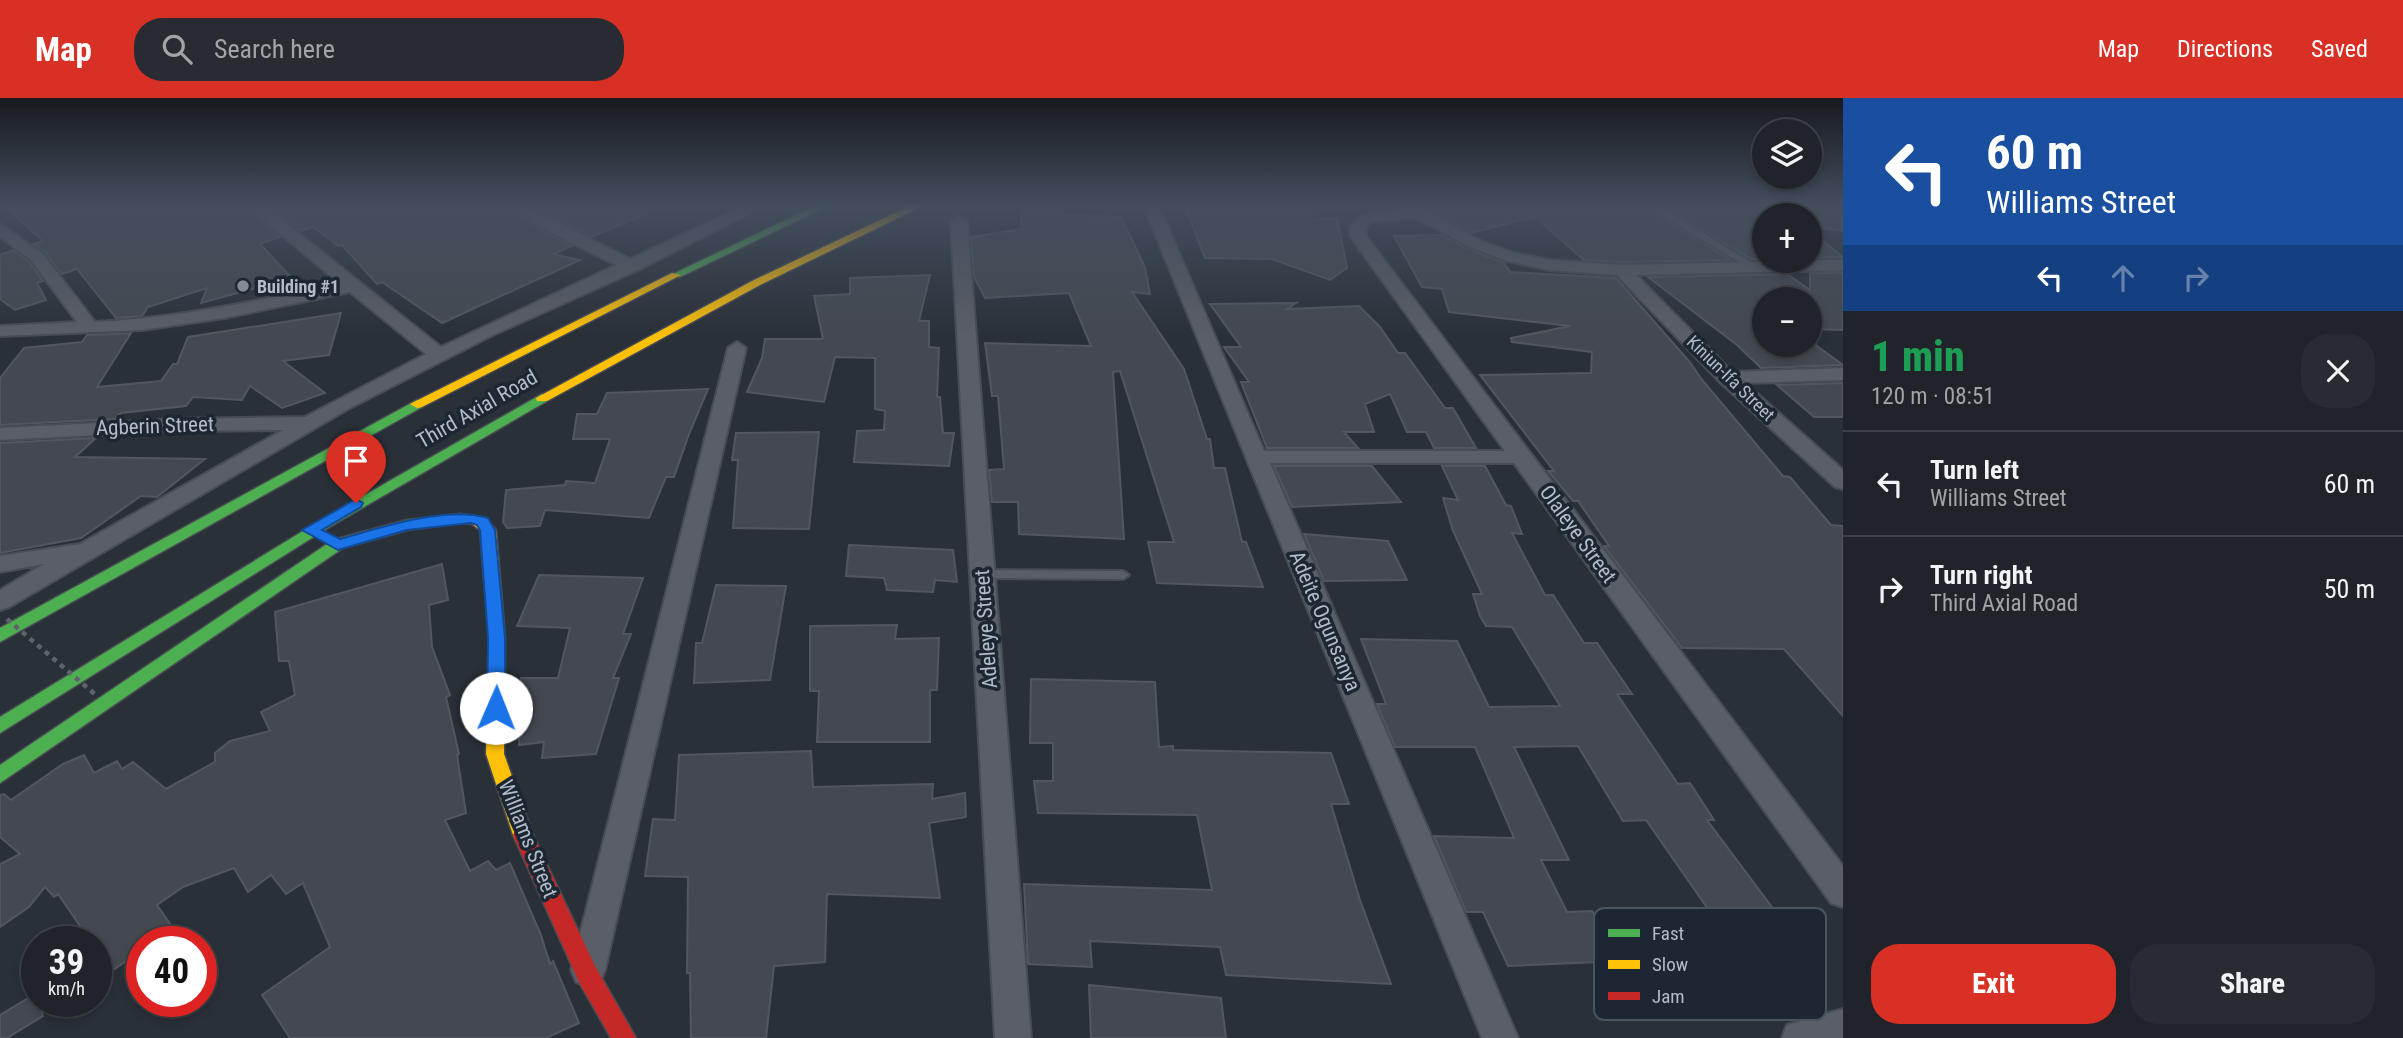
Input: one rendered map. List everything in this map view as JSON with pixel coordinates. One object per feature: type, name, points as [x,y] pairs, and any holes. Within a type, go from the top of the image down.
[{"type":"main road","name":"Third Axial Road","points":[[0,636],[439,392],[734,248]]},
{"type":"main road","name":"Third Axial Road","points":[[0,726],[310,530],[539,398],[715,304],[831,248]]},
{"type":"main road","name":"Williams Street","points":[[0,775],[338,544],[407,526],[472,518],[483,522],[488,530],[497,638],[495,754],[517,823],[587,974],[624,1038]]},
{"type":"street","points":[[25,248],[37,257],[91,328]]},
{"type":"street","points":[[307,248],[439,355]]},
{"type":"street","points":[[594,248],[632,266]]},
{"type":"street","points":[[3,610],[92,548],[310,423],[439,355],[670,248]]},
{"type":"street","name":"Adeleye Street","points":[[961,248],[1013,1038]]},
{"type":"street","name":"Adeite Ogunsanya","points":[[1168,248],[1500,1038]]},
{"type":"street","name":"Olaleye Street","points":[[1367,248],[1843,892]]},
{"type":"street","points":[[1486,248],[1510,257],[1549,265],[1622,270],[1752,267]]},
{"type":"street","points":[[1822,265],[1843,265]]},
{"type":"street","name":"Kiniun-Ifa Street","points":[[1622,270],[1727,378],[1843,482]]},
{"type":"street","points":[[0,331],[142,325],[224,313],[354,286]]},
{"type":"street","points":[[587,974],[737,348]]},
{"type":"street","points":[[1727,378],[1843,374]]},
{"type":"street","name":"Agberin Street","points":[[0,434],[176,425],[310,423]]},
{"type":"street","points":[[1256,457],[1522,457]]},
{"type":"street","points":[[310,530],[338,544]]},
{"type":"street","points":[[0,564],[92,548]]},
{"type":"street","points":[[1800,1038],[1843,1027]]},
{"type":"lane","points":[[1722,248],[1752,266]]},
{"type":"lane","points":[[983,574],[1123,575]]},
{"type":"path","points":[[3,610],[97,696]]},
{"type":"building","points":[[39,248],[264,248],[292,278],[201,303],[207,288],[148,307],[142,316],[116,318],[77,269],[62,274]]},
{"type":"building","points":[[345,248],[568,248],[553,254],[580,260],[442,323],[382,282],[377,284]]},
{"type":"building","points":[[972,248],[1136,248],[1145,267],[1150,294],[1132,292],[1184,369],[1207,439],[1210,439],[1214,468],[1225,468],[1242,542],[1246,542],[1263,587],[1157,583],[1148,542],[1174,542],[1120,371],[1113,372],[1124,539],[1019,534],[1018,502],[992,502],[989,470],[1004,469],[998,396],[992,396],[985,343],[1091,346],[1069,293],[985,298],[974,277]]},
{"type":"building","points":[[1201,248],[1343,248],[1347,268],[1330,280],[1272,259],[1205,258]]},
{"type":"building","points":[[1401,248],[1466,248],[1504,263],[1510,272],[1616,278],[1689,361],[1783,476],[1790,477],[1831,525],[1843,526],[1843,716],[1784,649],[1682,648],[1604,546],[1609,546],[1578,501],[1573,501],[1548,471],[1554,471],[1480,375],[1591,373],[1592,352],[1512,342],[1511,338],[1570,326],[1449,312],[1442,289],[1422,287]]},
{"type":"building","points":[[1570,248],[1711,248],[1731,260],[1584,260]]},
{"type":"building","points":[[1733,248],[1752,248],[1751,259]]},
{"type":"building","points":[[1822,248],[1832,248],[1843,257],[1822,258]]},
{"type":"building","points":[[14,250],[29,262],[43,281],[37,283],[46,300],[15,310],[0,299],[0,255]]},
{"type":"building","points":[[1810,273],[1843,273],[1843,330],[1822,329],[1822,287],[1810,287]]},
{"type":"building","points":[[1787,274],[1806,287],[1752,287],[1752,357],[1822,357],[1822,350],[1843,365],[1761,368],[1737,345],[1648,277]]},
{"type":"building","points":[[930,275],[919,321],[929,321],[929,347],[939,348],[937,397],[940,397],[943,433],[954,433],[949,466],[854,462],[857,431],[884,430],[885,411],[875,409],[875,358],[835,357],[824,402],[747,392],[762,358],[765,339],[823,339],[814,296],[850,294],[850,278]]},
{"type":"building","points":[[1296,303],[1287,309],[1359,306],[1380,327],[1398,353],[1405,353],[1445,408],[1453,408],[1476,448],[1434,448],[1426,432],[1407,432],[1390,394],[1365,404],[1374,432],[1344,432],[1358,448],[1267,448],[1241,382],[1249,382],[1224,347],[1241,347],[1210,304]]},
{"type":"building","points":[[341,313],[329,355],[283,361],[325,393],[282,408],[250,386],[242,400],[193,397],[186,406],[121,413],[115,419],[0,425],[0,378],[24,348],[82,342],[87,335],[131,333],[97,387],[161,381],[173,364],[177,364],[188,337]]},
{"type":"building","points":[[1843,383],[1843,417],[1814,417],[1777,385]]},
{"type":"building","points":[[708,389],[674,477],[666,477],[649,518],[545,510],[540,526],[507,528],[503,522],[506,490],[565,485],[566,481],[595,483],[610,439],[573,439],[577,414],[597,414],[607,393]]},
{"type":"building","points":[[819,432],[809,529],[733,528],[738,460],[732,460],[736,433]]},
{"type":"building","points":[[96,438],[75,457],[205,459],[157,497],[141,496],[81,538],[0,553],[0,443]]},
{"type":"building","points":[[1274,466],[1372,466],[1401,502],[1292,507]]},
{"type":"building","points":[[1442,466],[1485,466],[1506,505],[1511,506],[1522,534],[1512,533],[1545,595],[1553,595],[1584,643],[1597,643],[1632,694],[1617,694],[1678,784],[1690,783],[1714,820],[1707,820],[1773,908],[1707,908],[1646,820],[1623,821],[1578,746],[1514,747],[1569,860],[1541,860],[1567,912],[1592,911],[1594,915],[1594,962],[1508,966],[1483,912],[1466,912],[1434,836],[1514,838],[1475,747],[1395,747],[1377,704],[1386,704],[1361,639],[1457,641],[1489,707],[1560,706],[1512,627],[1486,626],[1480,616],[1473,594],[1482,594],[1453,531],[1443,498],[1458,500]]},
{"type":"building","points":[[1304,534],[1388,541],[1407,580],[1324,581]]},
{"type":"building","points":[[849,545],[953,550],[957,582],[935,580],[933,592],[887,590],[884,578],[846,576]]},
{"type":"building","points":[[442,564],[448,600],[429,605],[432,647],[450,695],[446,697],[459,754],[457,755],[466,813],[445,820],[470,871],[488,861],[496,870],[510,863],[541,935],[550,964],[553,961],[579,1023],[546,1038],[290,1038],[262,995],[330,947],[303,883],[286,894],[271,875],[248,892],[234,868],[183,887],[157,905],[172,926],[126,926],[126,961],[112,971],[112,926],[80,926],[58,894],[54,897],[45,887],[29,907],[0,927],[0,864],[20,854],[0,837],[0,795],[4,794],[11,800],[63,764],[84,755],[94,773],[117,761],[122,769],[133,762],[166,789],[215,762],[215,753],[230,741],[270,731],[261,712],[295,695],[289,661],[279,661],[275,612]]},
{"type":"building","points":[[539,575],[643,578],[623,634],[631,634],[613,678],[619,678],[596,754],[542,758],[544,742],[519,745],[521,678],[558,678],[570,628],[517,626]]},
{"type":"building","points":[[716,585],[786,586],[770,680],[694,683],[696,643],[702,643]]},
{"type":"building","points":[[897,625],[895,639],[939,638],[937,690],[930,690],[930,742],[817,742],[819,691],[810,691],[810,626]]},
{"type":"building","points":[[1031,679],[1155,682],[1159,747],[1173,746],[1173,750],[1331,753],[1349,804],[1331,804],[1360,900],[1391,984],[1226,975],[1220,947],[1090,941],[1092,967],[1028,964],[1024,884],[1212,890],[1197,815],[1038,813],[1034,781],[1053,781],[1053,743],[1030,743]]},
{"type":"building","points":[[811,751],[813,787],[933,784],[932,799],[965,793],[966,817],[929,823],[940,898],[827,894],[825,962],[774,966],[766,1038],[691,1038],[690,973],[687,973],[688,877],[645,876],[653,819],[675,820],[679,755]]},
{"type":"building","points":[[1089,985],[1221,998],[1226,1038],[1091,1038]]},
{"type":"building","points":[[21,1002],[21,1017],[41,1017],[7,1038],[0,1038],[0,1015]]},
{"type":"traffic: fast","points":[[676,275],[734,248]]},
{"type":"traffic: fast","points":[[0,726],[326,523],[542,398]]},
{"type":"traffic: fast","points":[[0,636],[417,404]]},
{"type":"traffic: fast","points":[[0,775],[338,544],[407,525],[460,519]]},
{"type":"traffic: slow","points":[[542,398],[756,283],[830,248]]},
{"type":"traffic: slow","points":[[417,404],[676,275]]},
{"type":"traffic: slow","points":[[460,519],[476,520],[488,530],[497,638],[495,754],[523,835]]},
{"type":"traffic: jam","points":[[523,835],[587,974],[624,1038]]},
{"type":"place","name":"Building #1","points":[[243,286]]},
{"type":"route","points":[[356,503],[310,530],[338,544],[407,526],[472,518],[483,522],[488,530],[497,638],[496,708]]}]
